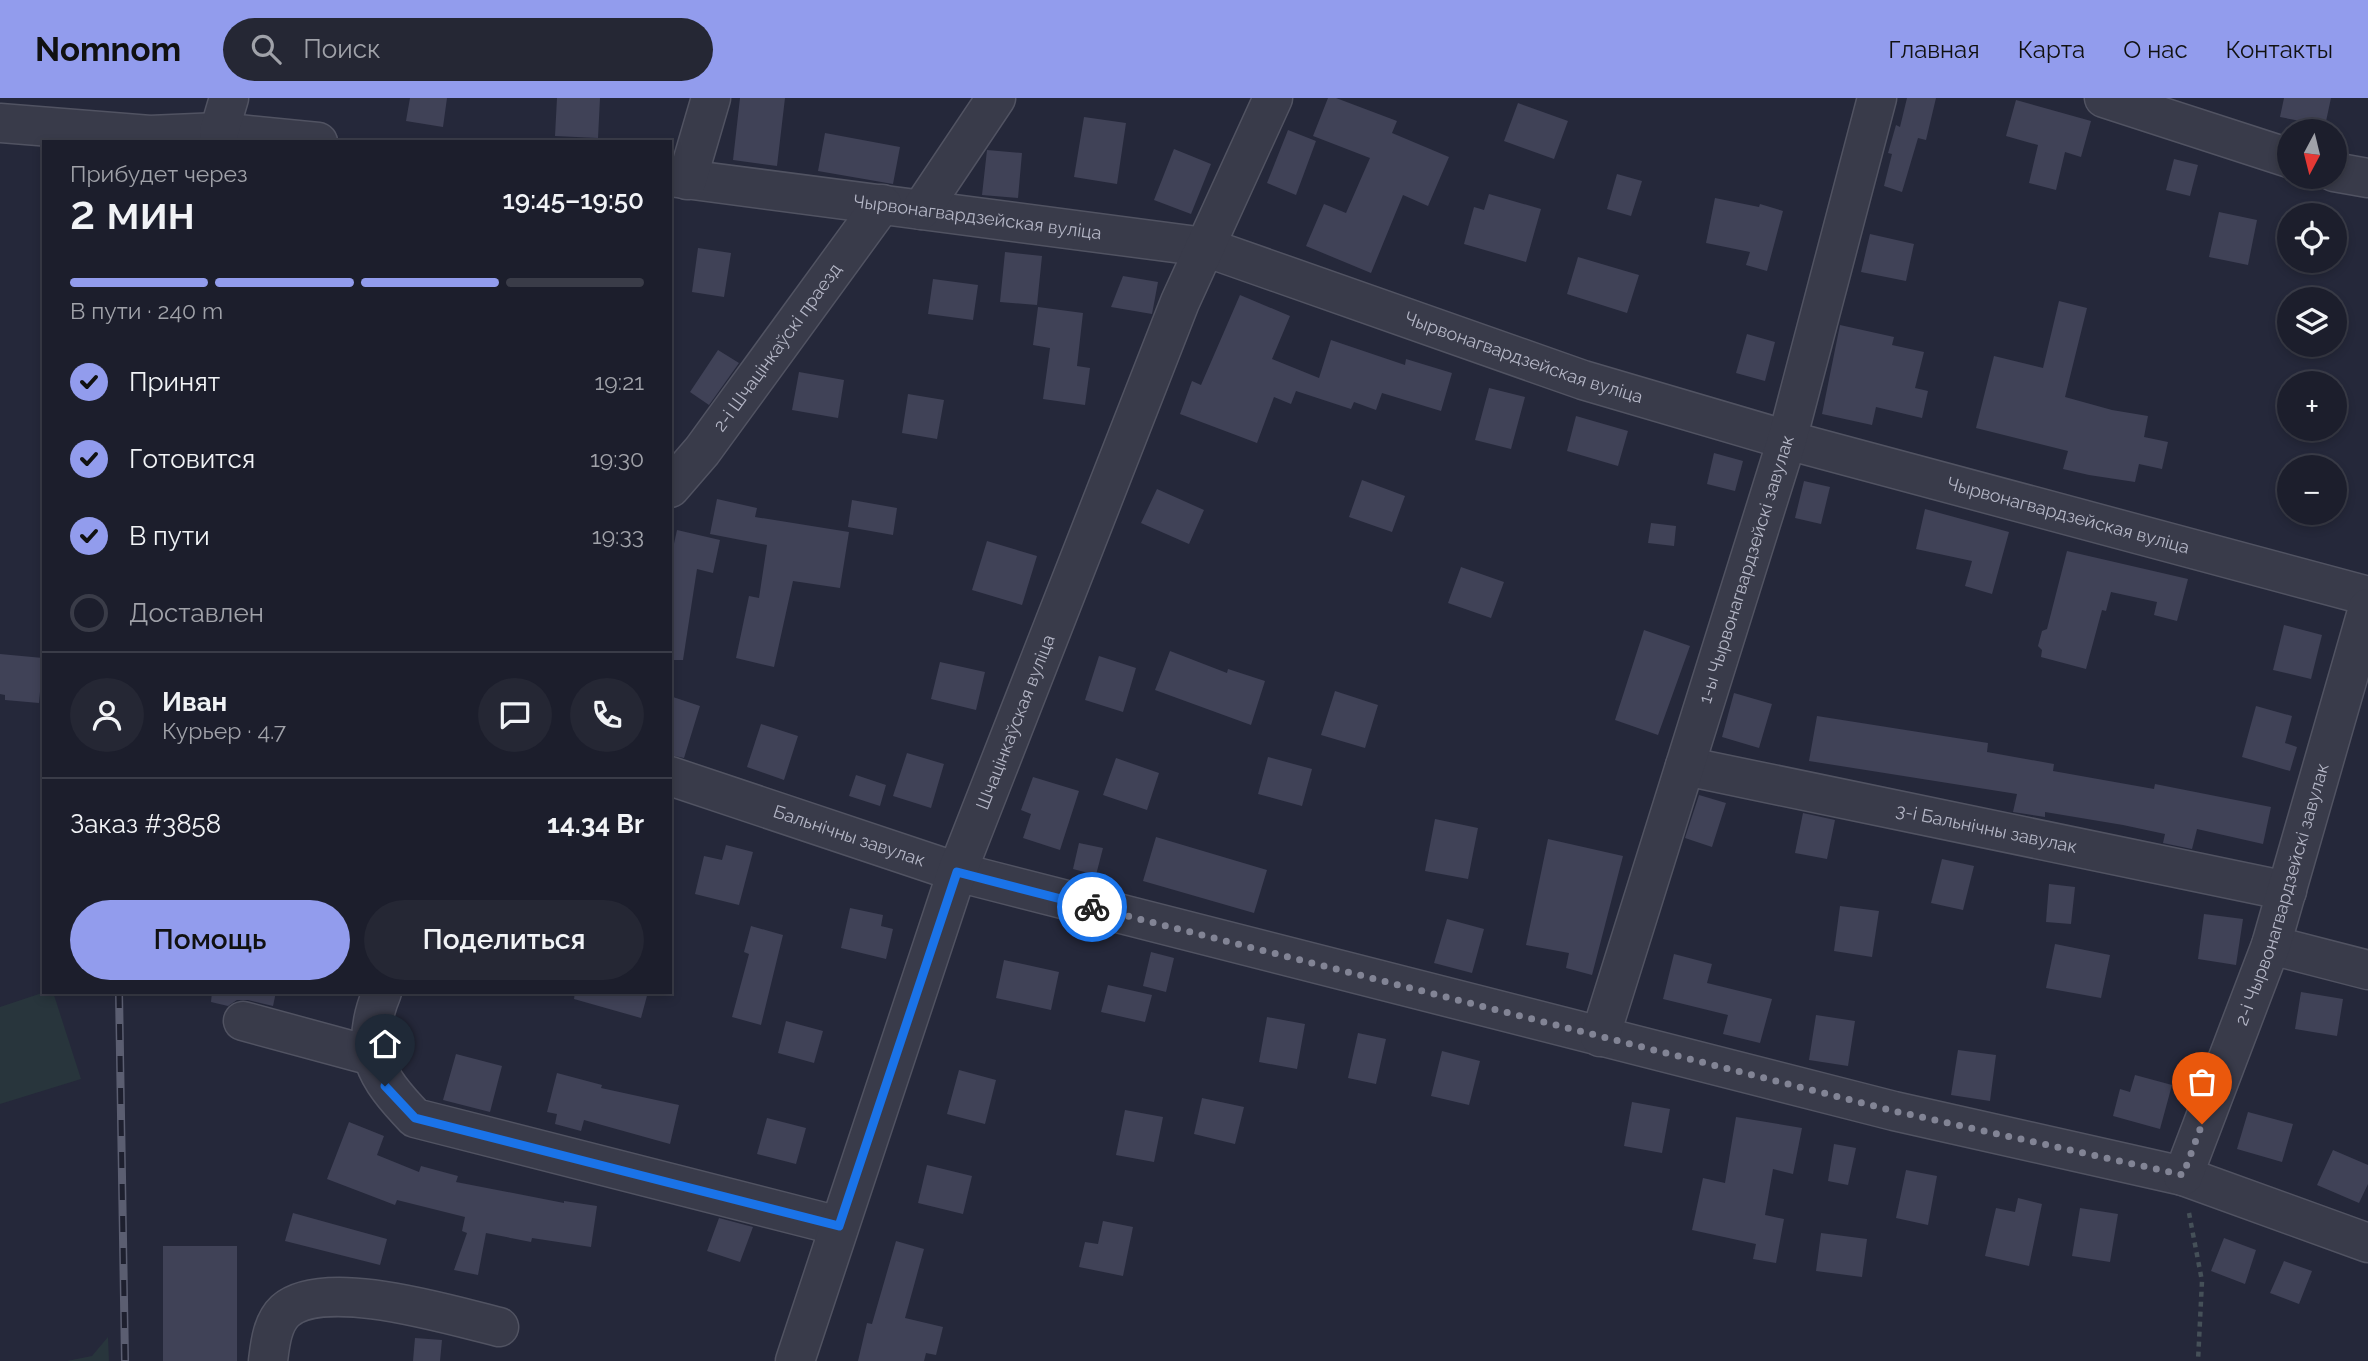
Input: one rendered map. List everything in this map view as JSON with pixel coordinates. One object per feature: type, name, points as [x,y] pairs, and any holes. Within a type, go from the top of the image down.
[{"type":"street","points":[[679,178],[711,98]]},
{"type":"street","points":[[921,210],[996,98]]},
{"type":"street","name":"Шчацінкаўская вуліца","points":[[795,1361],[957,872],[1180,302],[1273,98]]},
{"type":"street","name":"1-ы Чырвонагвардзейскі завулак","points":[[1600,1037],[1787,440],[1877,98]]},
{"type":"street","points":[[2104,98],[2277,154]]},
{"type":"street","points":[[0,123],[150,138],[224,115],[311,140]]},
{"type":"street","points":[[2347,174],[2368,178]]},
{"type":"street","name":"Чырвонагвардзейская вуліца","points":[[679,178],[1205,247],[1583,380],[1787,440],[2368,596]]},
{"type":"street","name":"2-і Шчацінкаўскі праезд","points":[[672,486],[702,451],[881,204]]},
{"type":"street","name":"2-і Чырвонагвардзейскі завулак","points":[[2183,1175],[2271,945],[2368,608]]},
{"type":"street","name":"3-і Бальнічны завулак","points":[[1685,766],[2287,891]]},
{"type":"street","name":"Бальнічны завулак","points":[[672,777],[957,872],[1894,1111],[2183,1175],[2368,1243]]},
{"type":"street","points":[[2271,945],[2368,970]]},
{"type":"street","points":[[381,994],[373,1013],[372,1056],[385,1086],[415,1118],[839,1226]]},
{"type":"street","points":[[243,1021],[372,1056]]},
{"type":"street","points":[[268,1361],[271,1336],[285,1311],[310,1300],[378,1298],[499,1328]]},
{"type":"path","points":[[2183,1175],[2202,1281],[2199,1361]]},
{"type":"shaded area","points":[[42,993],[54,994],[81,1079],[0,1104],[0,1007]]},
{"type":"shaded area","points":[[108,1337],[109,1361],[67,1361],[92,1356]]},
{"type":"building","points":[[410,98],[447,98],[443,127],[406,121]]},
{"type":"building","points":[[557,98],[600,98],[598,138],[555,136]]},
{"type":"building","points":[[740,98],[785,98],[777,166],[733,160]]},
{"type":"building","points":[[1328,98],[1336,98],[1397,121],[1392,133],[1449,157],[1428,206],[1403,195],[1371,273],[1306,246],[1324,204],[1346,213],[1370,158],[1313,136]]},
{"type":"building","points":[[1907,98],[1936,98],[1926,140],[1918,138],[1902,192],[1884,186],[1892,154],[1888,153],[1896,125],[1900,127]]},
{"type":"building","points":[[2284,98],[2331,98],[2326,119],[2280,117]]},
{"type":"building","points":[[2016,100],[2091,121],[2081,157],[2065,152],[2056,190],[2029,183],[2038,145],[2006,136]]},
{"type":"building","points":[[1518,103],[1568,121],[1554,159],[1504,141]]},
{"type":"building","points":[[1084,117],[1126,123],[1117,184],[1074,177]]},
{"type":"building","points":[[1288,130],[1316,141],[1296,195],[1267,183]]},
{"type":"building","points":[[825,133],[900,147],[893,184],[818,171]]},
{"type":"building","points":[[1174,149],[1211,164],[1191,214],[1154,200]]},
{"type":"building","points":[[987,150],[1022,153],[1018,198],[982,195]]},
{"type":"building","points":[[2174,159],[2198,165],[2190,196],[2166,190]]},
{"type":"building","points":[[1617,174],[1642,181],[1631,216],[1607,209]]},
{"type":"building","points":[[1489,194],[1541,209],[1526,262],[1464,244],[1474,207],[1484,210]]},
{"type":"building","points":[[1715,198],[1759,207],[1760,204],[1783,211],[1767,271],[1746,265],[1750,252],[1706,243]]},
{"type":"building","points":[[2219,212],[2257,220],[2248,265],[2209,257]]},
{"type":"building","points":[[1870,234],[1914,244],[1906,281],[1861,272]]},
{"type":"building","points":[[698,248],[731,253],[724,297],[692,292]]},
{"type":"building","points":[[1005,252],[1042,256],[1037,305],[1000,302]]},
{"type":"building","points":[[1578,257],[1639,275],[1627,313],[1567,294]]},
{"type":"building","points":[[1123,276],[1158,282],[1152,314],[1111,307]]},
{"type":"building","points":[[933,279],[978,285],[973,320],[928,314]]},
{"type":"building","points":[[1240,295],[1290,316],[1272,359],[1319,378],[1331,340],[1405,365],[1406,359],[1452,373],[1441,411],[1382,393],[1376,410],[1354,402],[1351,409],[1296,391],[1291,404],[1274,397],[1257,443],[1180,414],[1192,381],[1201,385]]},
{"type":"building","points":[[2059,301],[2087,308],[2065,397],[2112,410],[2148,416],[2144,437],[2168,442],[2162,469],[2139,464],[2135,482],[2089,475],[2063,469],[2068,451],[1976,428],[1994,356],[2043,368]]},
{"type":"building","points":[[1038,307],[1083,313],[1077,366],[1090,368],[1085,405],[1043,399],[1050,348],[1033,345]]},
{"type":"building","points":[[1840,325],[1894,337],[1892,345],[1924,352],[1915,388],[1928,391],[1922,418],[1876,407],[1872,425],[1822,414]]},
{"type":"building","points":[[1747,334],[1775,342],[1765,381],[1736,373]]},
{"type":"building","points":[[718,350],[739,363],[709,405],[690,392]]},
{"type":"building","points":[[799,372],[844,380],[838,418],[792,410]]},
{"type":"building","points":[[1489,388],[1525,397],[1511,449],[1475,440]]},
{"type":"building","points":[[908,394],[944,400],[937,439],[902,433]]},
{"type":"building","points":[[1576,416],[1628,431],[1618,466],[1567,451]]},
{"type":"building","points":[[1714,453],[1743,461],[1735,491],[1707,484]]},
{"type":"building","points":[[1362,480],[1405,496],[1392,532],[1349,517]]},
{"type":"building","points":[[1804,481],[1830,487],[1821,524],[1795,518]]},
{"type":"building","points":[[1157,489],[1204,510],[1189,544],[1141,523]]},
{"type":"building","points":[[717,499],[757,508],[755,517],[849,532],[840,588],[793,581],[774,667],[736,658],[749,596],[759,598],[767,545],[710,534]]},
{"type":"building","points":[[852,500],[897,508],[893,535],[848,527]]},
{"type":"building","points":[[1925,509],[2009,532],[1992,594],[1965,586],[1972,561],[1916,549]]},
{"type":"building","points":[[1651,523],[1676,526],[1674,546],[1648,543]]},
{"type":"building","points":[[677,530],[720,540],[713,573],[697,569],[683,660],[672,660],[672,553]]},
{"type":"building","points":[[987,541],[1037,556],[1022,605],[972,590]]},
{"type":"building","points":[[2067,551],[2188,579],[2177,621],[2154,615],[2157,602],[2111,592],[2106,611],[2102,610],[2086,669],[2041,657],[2042,650],[2038,646],[2042,631],[2047,629]]},
{"type":"building","points":[[1461,567],[1504,582],[1491,618],[1448,603]]},
{"type":"building","points":[[2284,625],[2322,635],[2311,679],[2273,670]]},
{"type":"building","points":[[1644,630],[1690,646],[1658,735],[1615,720]]},
{"type":"building","points":[[1170,651],[1227,673],[1228,669],[1265,681],[1251,725],[1155,690]]},
{"type":"building","points":[[0,654],[42,658],[39,703],[5,700],[5,695],[0,694]]},
{"type":"building","points":[[1099,656],[1136,668],[1123,712],[1085,700]]},
{"type":"building","points":[[940,662],[985,672],[976,710],[931,699]]},
{"type":"building","points":[[1335,691],[1378,705],[1365,748],[1321,735]]},
{"type":"building","points":[[1734,693],[1772,704],[1759,748],[1722,737]]},
{"type":"building","points":[[672,697],[700,706],[684,758],[672,755]]},
{"type":"building","points":[[2256,706],[2292,716],[2285,743],[2297,747],[2290,771],[2242,757]]},
{"type":"building","points":[[1817,716],[1988,743],[1987,752],[2054,764],[2053,771],[2154,789],[2155,784],[2271,807],[2263,844],[2197,829],[2192,849],[2163,843],[2165,834],[2123,825],[2045,812],[2045,817],[2013,812],[2017,794],[1809,761]]},
{"type":"building","points":[[761,724],[798,736],[784,780],[747,767]]},
{"type":"building","points":[[907,753],[944,764],[931,808],[893,796]]},
{"type":"building","points":[[1268,757],[1312,769],[1302,806],[1258,794]]},
{"type":"building","points":[[1116,758],[1159,773],[1147,810],[1103,795]]},
{"type":"building","points":[[856,775],[886,785],[880,806],[849,796]]},
{"type":"building","points":[[1033,777],[1079,791],[1060,850],[1023,838],[1031,814],[1021,810]]},
{"type":"building","points":[[1699,795],[1726,803],[1712,847],[1685,838]]},
{"type":"building","points":[[1803,813],[1835,820],[1827,859],[1795,853]]},
{"type":"building","points":[[1435,819],[1478,828],[1468,879],[1425,871]]},
{"type":"building","points":[[1156,837],[1267,870],[1254,913],[1143,881]]},
{"type":"building","points":[[1548,839],[1623,856],[1592,975],[1566,968],[1569,953],[1526,945]]},
{"type":"building","points":[[1079,843],[1103,848],[1096,875],[1073,869]]},
{"type":"building","points":[[726,845],[753,852],[739,905],[695,894],[704,856],[722,860]]},
{"type":"building","points":[[1942,859],[1974,866],[1963,910],[1931,903]]},
{"type":"building","points":[[2049,884],[2075,887],[2071,924],[2046,922]]},
{"type":"building","points":[[1840,906],[1879,911],[1872,957],[1834,951]]},
{"type":"building","points":[[850,908],[883,915],[881,926],[893,929],[886,959],[841,948]]},
{"type":"building","points":[[2204,914],[2243,919],[2236,965],[2198,959]]},
{"type":"building","points":[[1447,919],[1484,929],[1472,973],[1434,963]]},
{"type":"building","points":[[751,926],[783,935],[761,1025],[732,1017],[749,954],[744,952]]},
{"type":"building","points":[[2055,944],[2110,955],[2101,998],[2046,988]]},
{"type":"building","points":[[1151,952],[1174,958],[1166,992],[1143,986]]},
{"type":"building","points":[[1674,954],[1712,964],[1707,983],[1772,999],[1760,1043],[1723,1034],[1728,1015],[1663,999]]},
{"type":"building","points":[[1004,960],[1059,972],[1051,1010],[996,998]]},
{"type":"building","points":[[1108,985],[1152,995],[1145,1022],[1101,1012]]},
{"type":"building","points":[[2301,992],[2343,999],[2337,1036],[2295,1029]]},
{"type":"building","points":[[212,994],[276,994],[273,1006],[248,1000],[237,1000],[228,1006],[211,1002]]},
{"type":"building","points":[[575,994],[647,994],[641,1018],[574,999]]},
{"type":"building","points":[[1816,1015],[1855,1021],[1848,1066],[1809,1060]]},
{"type":"building","points":[[1267,1017],[1305,1024],[1297,1069],[1259,1062]]},
{"type":"building","points":[[786,1021],[823,1031],[814,1063],[778,1053]]},
{"type":"building","points":[[1358,1033],[1386,1039],[1376,1084],[1348,1078]]},
{"type":"building","points":[[1958,1050],[1996,1055],[1990,1101],[1951,1095]]},
{"type":"building","points":[[1442,1051],[1480,1061],[1469,1105],[1431,1096]]},
{"type":"building","points":[[456,1054],[502,1066],[490,1112],[443,1100]]},
{"type":"building","points":[[959,1070],[996,1080],[985,1124],[947,1114]]},
{"type":"building","points":[[557,1073],[602,1085],[601,1088],[679,1105],[670,1144],[584,1120],[581,1131],[555,1124],[557,1114],[547,1112]]},
{"type":"building","points":[[2135,1075],[2172,1085],[2160,1129],[2113,1116],[2120,1089],[2130,1092]]},
{"type":"building","points":[[1202,1098],[1244,1107],[1235,1144],[1194,1134]]},
{"type":"building","points":[[1632,1102],[1670,1109],[1662,1153],[1624,1146]]},
{"type":"building","points":[[1125,1110],[1163,1117],[1154,1162],[1116,1155]]},
{"type":"building","points":[[2248,1112],[2293,1124],[2282,1162],[2237,1149]]},
{"type":"building","points":[[1736,1117],[1802,1128],[1793,1174],[1773,1169],[1765,1215],[1784,1219],[1776,1263],[1753,1259],[1756,1244],[1692,1230],[1703,1178],[1725,1183]]},
{"type":"building","points":[[767,1118],[806,1128],[796,1164],[757,1154]]},
{"type":"building","points":[[349,1122],[384,1136],[377,1155],[419,1172],[421,1166],[458,1176],[456,1182],[564,1203],[597,1206],[591,1247],[532,1238],[531,1242],[486,1233],[478,1275],[454,1270],[467,1233],[462,1231],[465,1217],[397,1200],[395,1205],[327,1179]]},
{"type":"building","points":[[1834,1144],[1856,1148],[1848,1185],[1828,1181]]},
{"type":"building","points":[[2333,1150],[2368,1165],[2368,1184],[2359,1203],[2317,1185]]},
{"type":"building","points":[[927,1165],[972,1176],[963,1214],[918,1203]]},
{"type":"building","points":[[1906,1170],[1937,1176],[1928,1225],[1896,1218]]},
{"type":"building","points":[[2018,1198],[2042,1204],[2029,1266],[1985,1256],[1996,1208],[2015,1212]]},
{"type":"building","points":[[2080,1208],[2118,1214],[2110,1262],[2072,1256]]},
{"type":"building","points":[[293,1213],[387,1239],[380,1265],[285,1241]]},
{"type":"building","points":[[719,1218],[753,1227],[740,1262],[707,1251]]},
{"type":"building","points":[[1103,1221],[1133,1227],[1123,1276],[1079,1267],[1085,1242],[1098,1244]]},
{"type":"building","points":[[1821,1233],[1867,1239],[1862,1277],[1816,1271]]},
{"type":"building","points":[[2224,1238],[2256,1250],[2245,1284],[2211,1271]]},
{"type":"building","points":[[896,1241],[924,1249],[905,1318],[943,1327],[936,1355],[926,1353],[924,1361],[858,1361],[867,1323],[872,1324]]},
{"type":"building","points":[[163,1246],[237,1246],[237,1361],[163,1361]]},
{"type":"building","points":[[2284,1261],[2312,1271],[2299,1304],[2270,1293]]},
{"type":"building","points":[[415,1338],[442,1340],[440,1361],[413,1361]]},
{"type":"railway","points":[[119,994],[125,1361]]},
{"type":"way so far","points":[[1092,907],[1894,1111],[2183,1175],[2202,1124]]},
{"type":"route","points":[[385,1086],[415,1118],[839,1226],[957,872],[1092,907]]}]
